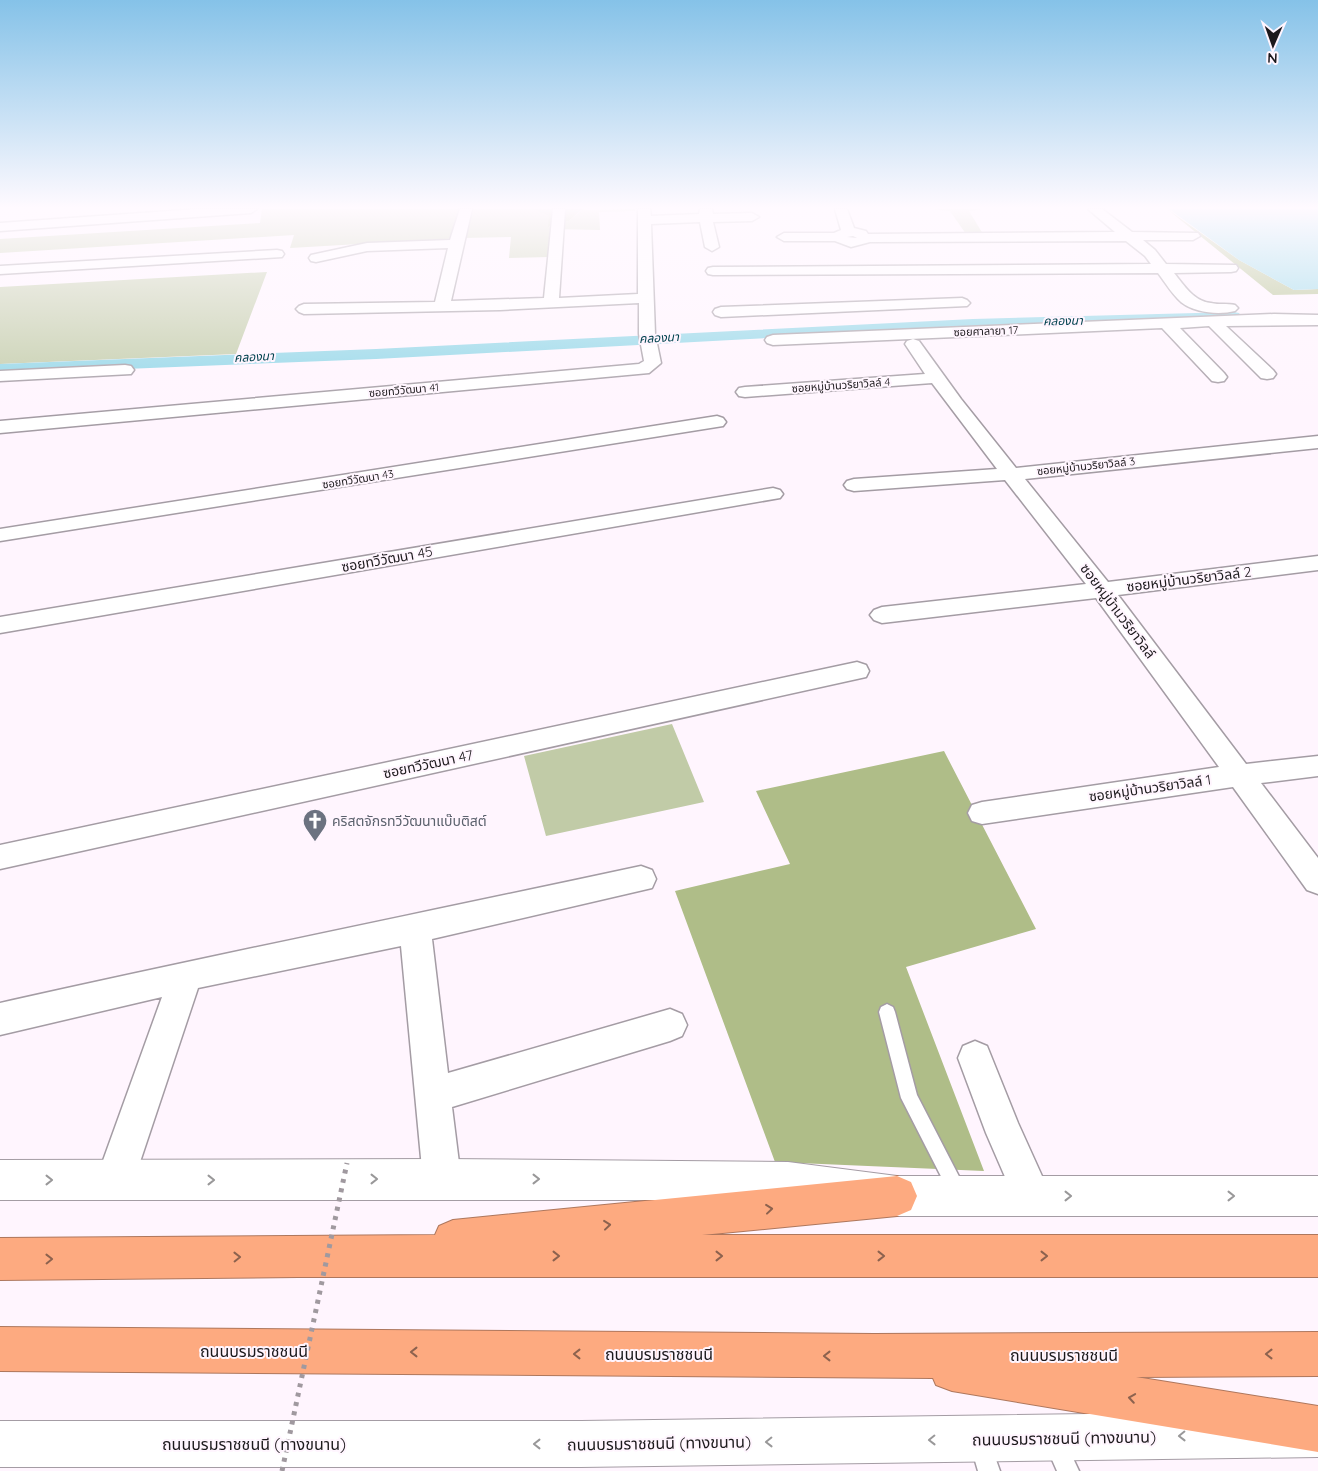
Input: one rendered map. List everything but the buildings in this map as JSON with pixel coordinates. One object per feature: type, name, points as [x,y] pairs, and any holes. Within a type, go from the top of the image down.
[{"type":"highway","points":[[298,1256],[897,1196]]},
{"type":"highway","points":[[0,1260],[298,1256],[1318,1256]]},
{"type":"highway","name":"ถนนบรมราชชนนี","points":[[0,1349],[874,1356],[1318,1354]]},
{"type":"highway","points":[[874,1356],[1318,1429]]},
{"type":"main road","points":[[0,1180],[442,1178],[788,1182],[897,1196],[1318,1196]]},
{"type":"main road","name":"ถนนบรมราชชนนี (ทางขนาน)","points":[[0,1444],[582,1457],[1061,1455],[1318,1434]]},
{"type":"street","points":[[442,306],[448,278]]},
{"type":"street","points":[[551,302],[553,278]]},
{"type":"street","name":"ซอยทวีวัฒนา 41","points":[[0,427],[643,369],[653,363],[648,339],[646,278]]},
{"type":"street","points":[[871,278],[898,306]]},
{"type":"street","points":[[1170,278],[1179,290],[1197,305],[1208,308],[1251,308]]},
{"type":"street","points":[[304,309],[646,298]]},
{"type":"street","points":[[721,312],[962,303]]},
{"type":"street","name":"ซอยศาลายา 17","points":[[773,340],[1166,323],[1318,320]]},
{"type":"street","points":[[1213,322],[1267,374]]},
{"type":"street","points":[[1166,323],[1218,377]]},
{"type":"street","name":"ซอยหมู่บ้านวริยาวิลล์","points":[[913,344],[936,378],[1102,590],[1318,881]]},
{"type":"street","points":[[1201,360],[1250,358]]},
{"type":"street","points":[[0,376],[125,370]]},
{"type":"street","name":"ซอยหมู่บ้านวริยาวิลล์ 4","points":[[745,392],[936,378]]},
{"type":"street","name":"ซอยทวีวัฒนา 43","points":[[0,535],[717,422]]},
{"type":"street","name":"ซอยหมู่บ้านวริยาวิลล์ 3","points":[[854,484],[1012,474],[1318,442]]},
{"type":"street","name":"ซอยทวีวัฒนา 45","points":[[0,625],[773,494]]},
{"type":"street","name":"ซอยหมู่บ้านวริยาวิลล์ 2","points":[[882,615],[1318,563]]},
{"type":"street","name":"ซอยทวีวัฒนา 47","points":[[0,857],[857,671]]},
{"type":"street","name":"ซอยหมู่บ้านวริยาวิลล์ 1","points":[[982,813],[1240,775],[1318,766]]},
{"type":"street","points":[[0,1019],[186,976],[415,929],[641,879]]},
{"type":"street","points":[[415,929],[442,1178]]},
{"type":"street","points":[[115,1180],[186,976]]},
{"type":"street","points":[[433,1095],[670,1025]]},
{"type":"street","points":[[975,1058],[1004,1133],[1032,1196]]},
{"type":"lane","points":[[887,1012],[909,1098],[960,1196]]},
{"type":"path","points":[[282,1471],[347,1163]]},
{"type":"green space","points":[[166,278],[265,278],[236,354],[0,364],[0,287]]},
{"type":"green space","points":[[1252,278],[1271,278],[1294,290],[1318,289],[1318,294],[1273,295]]},
{"type":"green space","points":[[672,724],[704,802],[546,836],[524,756]]},
{"type":"green space","points":[[944,751],[1036,929],[906,967],[984,1171],[775,1162],[675,891],[790,864],[756,791]]},
{"type":"water","points":[[1271,278],[1318,278],[1318,289],[1294,290]]},
{"type":"waterway","name":"คลองนา","points":[[0,369],[376,354],[973,323],[1234,316]]},
{"type":"place","name":"คริสตจักรทวีวัฒนาแบ๊บติสต์","points":[[315,842]]}]
